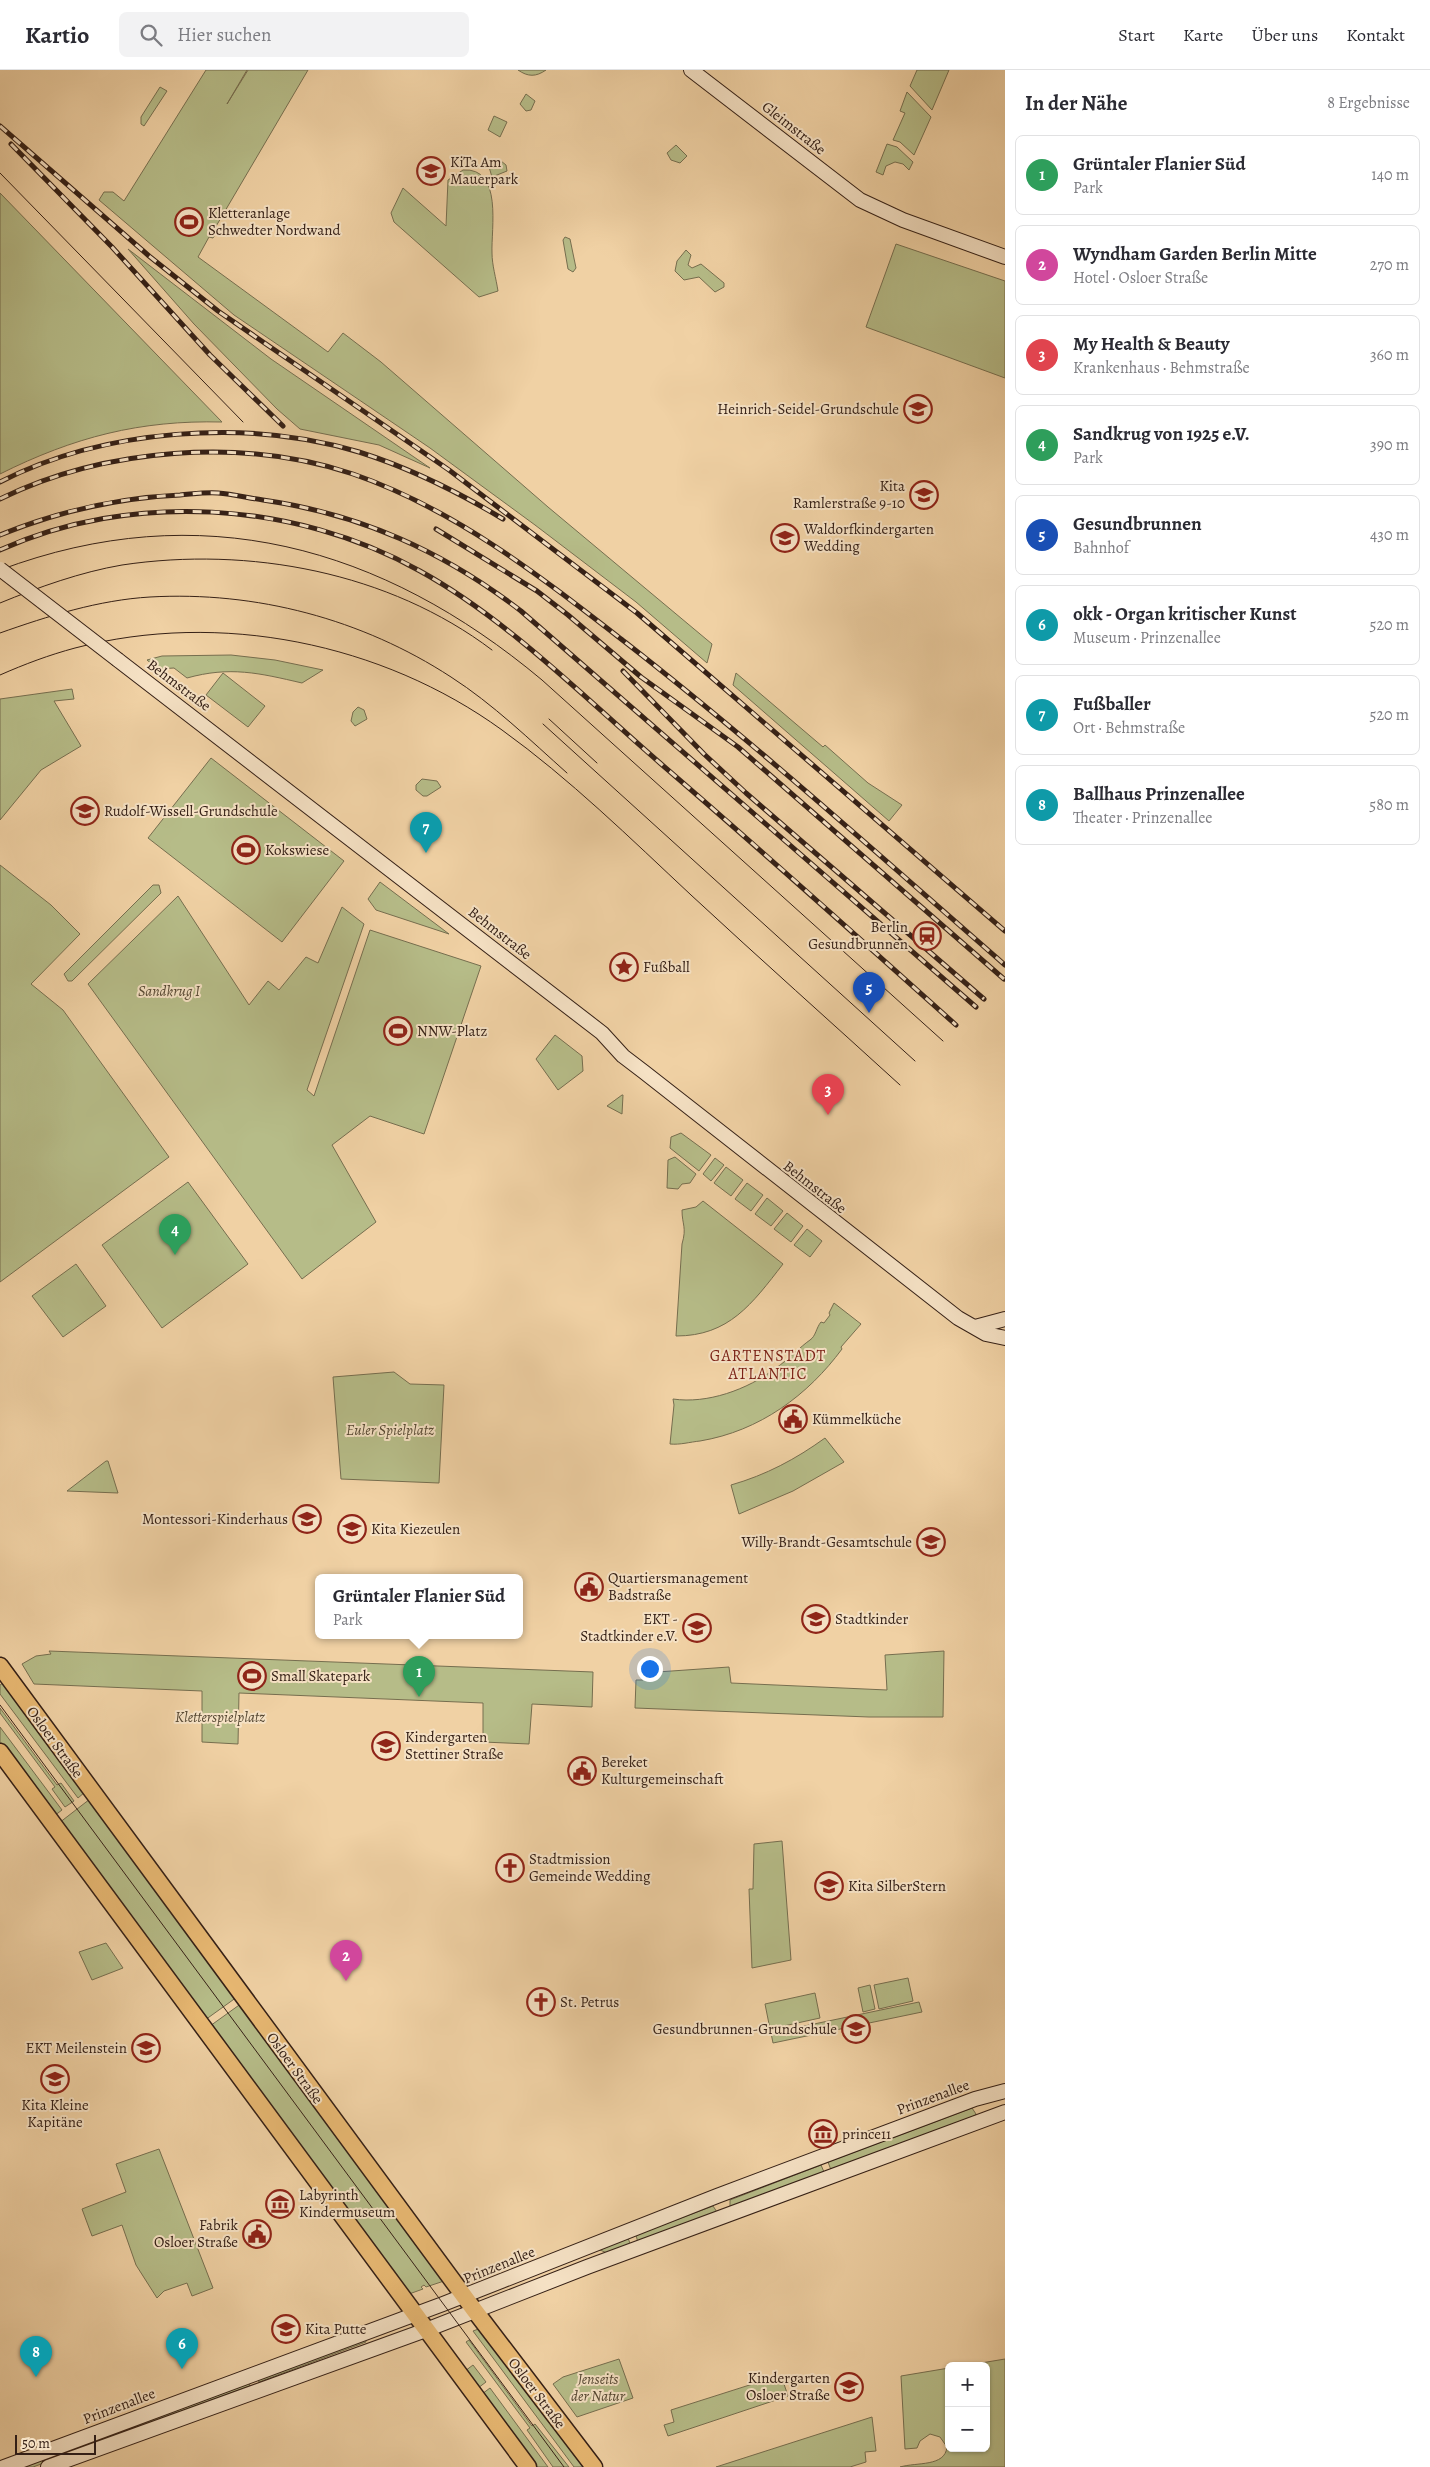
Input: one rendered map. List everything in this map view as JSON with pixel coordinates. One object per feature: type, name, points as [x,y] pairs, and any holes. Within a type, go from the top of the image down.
[{"type":"main road","name":"Gleimstraße","points":[[691,70],[848,192],[878,209],[1005,257]]},
{"type":"main road","name":"Behmstraße","points":[[0,569],[602,1033],[623,1056],[834,1223],[958,1318],[986,1334],[1005,1338]]},
{"type":"main road","points":[[975,1327],[1005,1319]]},
{"type":"main road","name":"Osloer Straße","points":[[0,1666],[475,2311],[594,2467]]},
{"type":"main road","points":[[0,1752],[528,2467]]},
{"type":"main road","name":"Prinzenallee","points":[[4,2467],[415,2315],[734,2189],[975,2099],[1005,2091]]},
{"type":"main road","points":[[48,2467],[265,2386],[426,2330],[592,2265],[1005,2112]]},
{"type":"green space","points":[[206,70],[247,70],[227,104],[248,70],[308,70],[215,228],[218,230],[213,238],[209,237],[198,257],[328,352],[343,333],[381,362],[548,507],[712,644],[707,663],[636,602],[535,525],[430,448],[234,315],[99,200],[104,192],[113,192],[124,201]]},
{"type":"green space","points":[[518,70],[546,70],[532,75]]},
{"type":"green space","points":[[917,70],[949,70],[932,110],[910,86]]},
{"type":"green space","points":[[160,87],[167,91],[144,126],[141,124],[141,117]]},
{"type":"green space","points":[[907,92],[931,117],[914,155],[900,142],[893,140],[905,113],[900,111]]},
{"type":"green space","points":[[526,94],[535,101],[531,110],[526,111],[520,104]]},
{"type":"green space","points":[[494,116],[507,122],[500,137],[488,130]]},
{"type":"green space","points":[[887,144],[897,147],[913,162],[909,170],[903,164],[895,162],[886,166],[883,175],[876,172]]},
{"type":"green space","points":[[676,145],[687,156],[680,163],[671,160],[667,153]]},
{"type":"green space","points":[[501,161],[506,165],[507,171],[492,177],[489,167]]},
{"type":"green space","points":[[463,170],[476,172],[484,178],[492,201],[492,258],[498,291],[479,297],[394,222],[391,213],[403,188],[446,226],[448,180]]},
{"type":"green space","points":[[0,193],[222,422],[163,424],[108,433],[54,450],[0,474]]},
{"type":"green space","points":[[565,237],[570,239],[576,268],[573,272],[568,269],[563,240]]},
{"type":"green space","points":[[896,244],[1005,281],[1005,378],[866,327]]},
{"type":"green space","points":[[128,249],[271,359],[430,468],[379,445],[300,429],[277,409],[194,324]]},
{"type":"green space","points":[[686,250],[691,255],[688,265],[692,268],[701,264],[724,283],[724,287],[715,292],[699,277],[684,280],[675,271],[677,261]]},
{"type":"green space","points":[[231,655],[275,660],[323,670],[302,683],[244,672],[217,672],[187,678],[174,668],[158,669],[147,660],[162,656]]},
{"type":"green space","points":[[223,673],[265,706],[248,727],[206,695]]},
{"type":"green space","points":[[736,673],[823,747],[825,745],[868,783],[902,805],[889,821],[733,685]]},
{"type":"green space","points":[[72,689],[74,699],[54,701],[81,746],[41,770],[0,820],[0,699]]},
{"type":"green space","points":[[358,707],[364,710],[367,719],[355,726],[351,721],[353,712]]},
{"type":"green space","name":"Kokswiese","points":[[211,758],[344,861],[282,942],[148,838]]},
{"type":"green space","points":[[422,779],[437,781],[441,787],[427,796],[423,796],[416,790],[416,785]]},
{"type":"green space","points":[[0,865],[51,905],[80,934],[31,984],[63,1010],[169,1157],[0,1282]]},
{"type":"green space","points":[[380,882],[449,934],[376,910],[368,899]]},
{"type":"green space","points":[[153,885],[159,885],[161,893],[72,981],[68,981],[64,974]]},
{"type":"green space","name":"Sandkrug I","points":[[178,896],[249,1005],[268,981],[279,990],[306,957],[318,963],[342,907],[364,924],[307,1090],[314,1096],[370,930],[481,966],[424,1134],[370,1116],[332,1145],[376,1222],[302,1279],[88,984]]},
{"type":"green space","points":[[555,1035],[582,1056],[583,1071],[558,1090],[536,1059]]},
{"type":"green space","points":[[623,1095],[622,1114],[607,1106]]},
{"type":"green space","points":[[681,1133],[711,1155],[699,1171],[670,1148],[671,1137]]},
{"type":"green space","points":[[675,1157],[696,1174],[690,1183],[682,1184],[678,1189],[667,1188],[668,1160]]},
{"type":"green space","points":[[715,1158],[724,1165],[711,1181],[703,1174]]},
{"type":"green space","points":[[726,1167],[743,1180],[731,1196],[714,1183]]},
{"type":"green space","points":[[188,1182],[248,1264],[162,1328],[102,1245]]},
{"type":"green space","points":[[747,1183],[763,1195],[751,1211],[735,1199]]},
{"type":"green space","points":[[767,1198],[783,1211],[771,1226],[755,1214]]},
{"type":"green space","points":[[703,1201],[783,1264],[761,1292],[738,1315],[725,1324],[695,1335],[676,1336],[684,1234],[682,1210],[696,1207]]},
{"type":"green space","points":[[787,1213],[803,1226],[791,1242],[774,1229]]},
{"type":"green space","points":[[807,1229],[822,1241],[810,1257],[794,1245]]},
{"type":"green space","points":[[76,1264],[106,1306],[63,1337],[32,1296]]},
{"type":"green space","points":[[834,1303],[861,1324],[841,1347],[842,1349],[829,1366],[798,1396],[762,1420],[743,1429],[700,1441],[670,1444],[673,1399],[699,1399],[726,1394],[765,1376],[812,1338],[821,1322],[824,1323],[830,1315],[829,1313]]},
{"type":"green space","name":"Euler Spielplatz","points":[[394,1372],[410,1384],[444,1385],[439,1483],[341,1479],[333,1377]]},
{"type":"green space","points":[[825,1438],[844,1462],[793,1491],[739,1514],[731,1485],[780,1466]]},
{"type":"green space","points":[[106,1461],[108,1461],[118,1493],[67,1491]]},
{"type":"green space","name":"Kletterspielplatz","points":[[49,1651],[593,1672],[592,1707],[532,1704],[529,1744],[483,1742],[483,1703],[239,1693],[238,1744],[202,1742],[202,1691],[34,1684],[22,1664],[36,1656],[51,1654]]},
{"type":"green space","points":[[944,1651],[943,1717],[869,1717],[635,1708],[636,1680],[643,1680],[643,1673],[729,1667],[731,1683],[887,1690],[885,1655]]},
{"type":"green space","points":[[3,1683],[85,1792],[78,1798],[0,1694],[0,1685]]},
{"type":"green space","points":[[0,1708],[57,1785],[61,1783],[74,1801],[65,1807],[52,1789],[55,1787],[0,1713]]},
{"type":"green space","points":[[0,1727],[62,1810],[54,1816],[0,1743]]},
{"type":"green space","points":[[90,1799],[237,1997],[205,2020],[59,1823]]},
{"type":"green space","points":[[782,1841],[791,1960],[752,1968],[749,1889],[753,1889],[754,1844]]},
{"type":"green space","points":[[106,1943],[123,1968],[92,1980],[79,1952]]},
{"type":"green space","points":[[908,1978],[913,2001],[879,2009],[874,1985]]},
{"type":"green space","points":[[870,1985],[875,2009],[863,2012],[858,1988]]},
{"type":"green space","points":[[815,1993],[820,2018],[770,2029],[765,2004]]},
{"type":"green space","points":[[919,2002],[922,2012],[773,2043],[771,2033]]},
{"type":"green space","points":[[242,2003],[447,2280],[426,2287],[424,2285],[421,2287],[423,2289],[409,2294],[210,2026]]},
{"type":"green space","points":[[972,2108],[976,2114],[974,2116],[831,2170],[828,2162]]},
{"type":"green space","points":[[159,2149],[213,2288],[192,2296],[187,2283],[164,2291],[157,2298],[136,2265],[122,2225],[92,2236],[82,2209],[126,2192],[116,2164]]},
{"type":"green space","points":[[821,2165],[824,2172],[730,2207],[730,2200]]},
{"type":"green space","points":[[713,2206],[717,2212],[638,2243],[636,2235]]},
{"type":"green space","points":[[628,2238],[631,2246],[607,2253],[600,2250]]},
{"type":"green space","points":[[481,2328],[586,2467],[574,2467],[473,2331]]},
{"type":"green space","points":[[365,2338],[366,2342],[259,2382],[257,2379]]},
{"type":"green space","points":[[469,2340],[532,2426],[535,2424],[569,2467],[553,2467],[527,2430],[530,2428],[466,2342]]},
{"type":"green space","name":"Jenseits der Natur","points":[[619,2359],[633,2398],[577,2417],[553,2384],[563,2377]]},
{"type":"green space","points":[[1005,2359],[1005,2467],[900,2467],[936,2461],[945,2452],[990,2452],[990,2362],[987,2362]]},
{"type":"green space","points":[[473,2365],[486,2382],[478,2388],[465,2371]]},
{"type":"green space","points":[[945,2369],[945,2444],[940,2437],[930,2434],[920,2441],[917,2448],[905,2449],[901,2376]]},
{"type":"green space","points":[[781,2375],[788,2396],[668,2436],[664,2425],[674,2422],[671,2410]]},
{"type":"green space","points":[[249,2382],[250,2386],[132,2430],[130,2426]]},
{"type":"green space","points":[[490,2388],[548,2467],[537,2467],[482,2394]]},
{"type":"green space","points":[[872,2417],[876,2451],[865,2452],[866,2462],[850,2467],[716,2467]]},
{"type":"green space","points":[[121,2429],[123,2434],[33,2467],[20,2467]]},
{"type":"tram line","points":[[0,173],[243,422]]},
{"type":"tram line","points":[[0,570],[74,548],[147,537],[217,537],[286,547],[353,567],[418,596],[481,634],[542,680],[943,1041]]},
{"type":"tram line","points":[[0,603],[60,581],[122,565],[170,560],[219,559],[268,563],[316,571],[363,584],[409,601],[452,623],[492,650]]},
{"type":"tram line","points":[[0,633],[93,605],[150,597],[190,596],[229,599],[268,604],[307,613],[381,639],[451,677],[496,711],[567,773]]},
{"type":"tram line","points":[[0,675],[37,660],[75,648],[130,637],[186,633],[242,634],[298,642],[352,656],[405,675],[455,700],[502,730],[552,768],[900,1085]]},
{"type":"tram line","points":[[549,719],[597,763]]},
{"type":"tram line","points":[[543,724],[915,1061]]},
{"type":"tram line","points":[[0,1705],[564,2467]]},
{"type":"railway","points":[[0,126],[149,256],[218,311],[449,470],[637,613],[1005,931]]},
{"type":"railway","points":[[11,144],[112,247],[210,355],[283,426]]},
{"type":"railway","points":[[0,482],[40,464],[84,450],[130,440],[177,434],[271,435],[316,441],[378,458],[433,481],[503,519]]},
{"type":"railway","points":[[0,499],[41,482],[84,468],[128,459],[174,453],[220,452],[266,455],[311,462],[353,474],[391,489],[462,525],[496,547],[561,593],[625,642],[770,760],[1005,965]]},
{"type":"railway","points":[[0,535],[44,519],[88,507],[134,499],[213,493],[299,506],[333,515],[367,525],[431,553],[461,570],[521,611],[976,1007]]},
{"type":"railway","points":[[0,550],[51,531],[103,519],[158,512],[212,512],[267,518],[320,530],[371,548],[420,571],[484,612],[544,661],[772,860],[956,1025]]},
{"type":"railway","points":[[436,529],[537,591],[641,677],[738,747],[1004,979]]},
{"type":"railway","points":[[623,671],[704,754],[746,793],[984,999]]},
{"type":"place","name":"KiTa Am Mauerpark","points":[[431,171]]},
{"type":"place","name":"Kletteranlage Schwedter Nordwand","points":[[189,222]]},
{"type":"place","name":"Heinrich-Seidel-Grundschule","points":[[918,409]]},
{"type":"place","name":"Kita Ramlerstraße 9-10","points":[[924,495]]},
{"type":"place","name":"Waldorfkindergarten Wedding","points":[[785,538]]},
{"type":"place","name":"Rudolf-Wissell-Grundschule","points":[[85,811]]},
{"type":"place","name":"Kokswiese","points":[[246,850]]},
{"type":"place","name":"Fußballer","points":[[426,853]]},
{"type":"place","name":"Berlin Gesundbrunnen","points":[[927,936]]},
{"type":"place","name":"Fußball","points":[[624,967]]},
{"type":"place","name":"Gesundbrunnen","points":[[869,1013]]},
{"type":"place","name":"NNW-Platz","points":[[398,1031]]},
{"type":"place","name":"My Health & Beauty","points":[[828,1115]]},
{"type":"place","name":"Sandkrug von 1925 e.V.","points":[[175,1255]]},
{"type":"place","name":"Kümmelküche","points":[[793,1419]]},
{"type":"place","name":"Montessori-Kinderhaus","points":[[307,1519]]},
{"type":"place","name":"Kita Kiezeulen","points":[[352,1529]]},
{"type":"place","name":"Willy-Brandt-Gesamtschule","points":[[931,1542]]},
{"type":"place","name":"Quartiersmanagement Badstraße","points":[[589,1587]]},
{"type":"place","name":"Stadtkinder","points":[[816,1619]]},
{"type":"place","name":"EKT - Stadtkinder e.V.","points":[[697,1628]]},
{"type":"place","name":"Small Skatepark","points":[[252,1676]]},
{"type":"place","name":"Grüntaler Flanier Süd","points":[[419,1697]]},
{"type":"place","name":"Kindergarten Stettiner Straße","points":[[386,1746]]},
{"type":"place","name":"Bereket Kulturgemeinschaft","points":[[582,1771]]},
{"type":"place","name":"Stadtmission Gemeinde Wedding","points":[[510,1868]]},
{"type":"place","name":"Kita SilberStern","points":[[829,1886]]},
{"type":"place","name":"Wyndham Garden Berlin Mitte","points":[[346,1981]]},
{"type":"place","name":"St. Petrus","points":[[541,2002]]},
{"type":"place","name":"Gesundbrunnen-Grundschule","points":[[856,2029]]},
{"type":"place","name":"EKT Meilenstein","points":[[146,2048]]},
{"type":"place","name":"Kita Kleine Kapitäne","points":[[55,2079]]},
{"type":"place","name":"prince11","points":[[823,2134]]},
{"type":"place","name":"Labyrinth Kindermuseum","points":[[280,2204]]},
{"type":"place","name":"Fabrik Osloer Straße","points":[[257,2234]]},
{"type":"place","name":"Kita Putte","points":[[286,2329]]},
{"type":"place","name":"okk - Organ kritischer Kunst","points":[[182,2369]]},
{"type":"place","name":"Ballhaus Prinzenallee","points":[[36,2377]]},
{"type":"place","name":"Kindergarten Osloer Straße","points":[[849,2387]]},
{"type":"district","name":"GARTENSTADT ATLANTIC","points":[[768,1364]]}]
